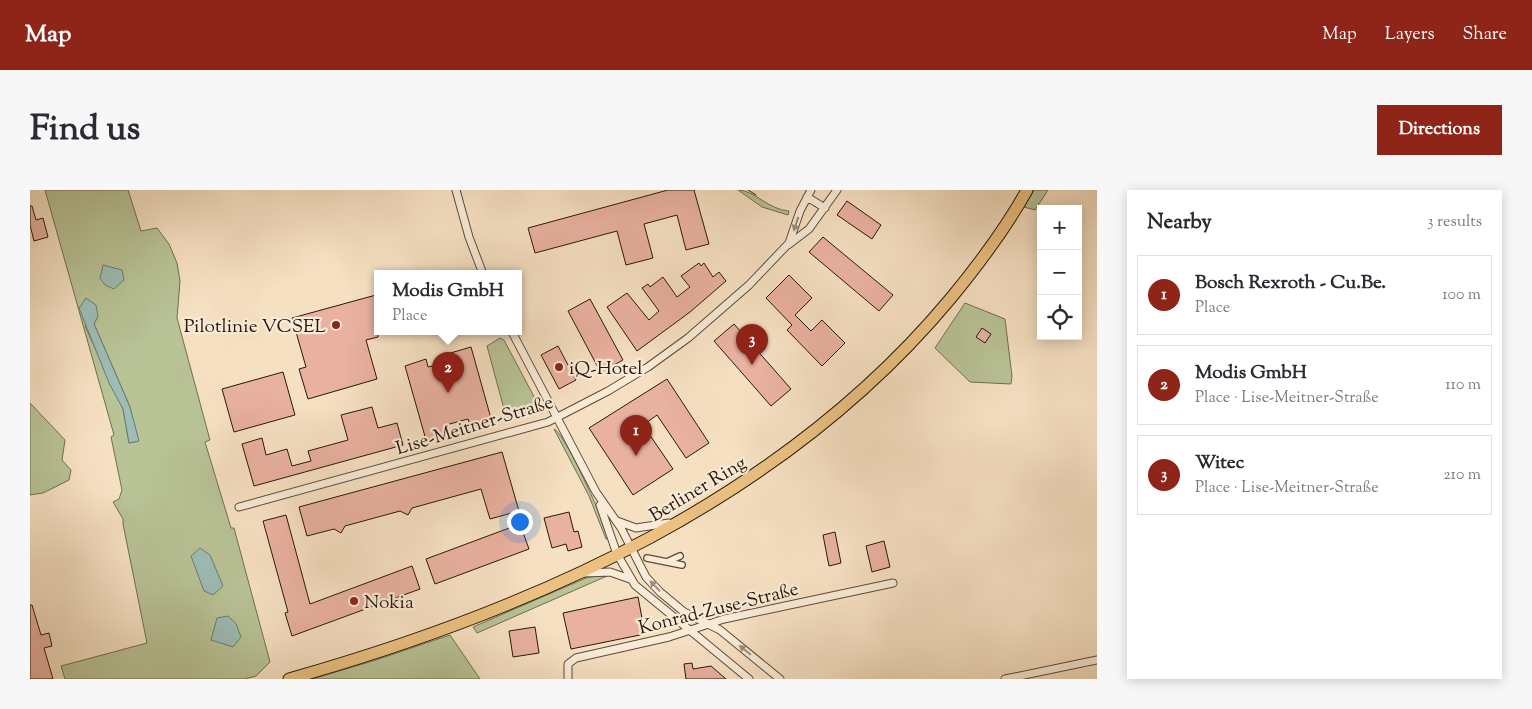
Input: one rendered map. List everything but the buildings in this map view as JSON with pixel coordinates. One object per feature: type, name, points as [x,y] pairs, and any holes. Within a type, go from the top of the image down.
[{"type":"main road","name":"Berliner Ring","points":[[290,679],[386,650],[518,601],[630,548],[733,489],[781,456],[843,406],[884,369],[929,324],[968,277],[1027,190]]},
{"type":"street","points":[[456,190],[469,237],[481,270]]},
{"type":"street","name":"Lise-Meitner-Straße","points":[[240,507],[558,418],[627,380],[675,348],[728,305],[786,247],[807,232],[837,190]]},
{"type":"street","name":"Lise-Meitner-Straße","points":[[786,247],[809,194],[825,208]]},
{"type":"street","points":[[514,335],[596,492],[621,528],[646,577],[660,592],[689,615],[720,630],[780,679]]},
{"type":"street","points":[[596,492],[617,554],[632,581],[647,596],[749,679]]},
{"type":"street","points":[[613,519],[636,528],[679,521]]},
{"type":"street","points":[[667,562],[680,556]]},
{"type":"street","points":[[647,558],[682,565]]},
{"type":"street","points":[[575,574],[605,571],[619,574],[632,581]]},
{"type":"street","name":"Konrad-Zuse-Straße","points":[[568,679],[568,664],[576,658],[669,637],[708,624],[893,583]]},
{"type":"street","points":[[1005,679],[1097,660]]},
{"type":"green space","points":[[45,190],[128,190],[141,231],[157,228],[169,244],[177,263],[180,281],[177,318],[210,440],[205,442],[231,528],[234,528],[270,662],[256,676],[245,679],[65,679],[61,666],[147,643],[123,519],[113,502],[119,499],[122,490],[111,437],[114,435]],"holes":[[[98,316],[94,324],[130,407],[138,441],[129,443],[123,409],[85,326]]]},
{"type":"green space","points":[[738,190],[750,193],[775,207],[789,211],[788,215],[762,207]]},
{"type":"green space","points":[[1034,190],[1048,190],[1035,210],[1024,207]]},
{"type":"green space","points":[[965,303],[1005,319],[1012,376],[1011,384],[970,382],[935,348]]},
{"type":"green space","points":[[500,338],[504,340],[540,408],[536,412],[507,420],[487,346]]},
{"type":"green space","points":[[30,403],[65,440],[62,460],[71,470],[69,480],[43,493],[30,495]]},
{"type":"green space","points":[[554,429],[567,446],[575,461],[593,498],[609,539],[606,539],[589,496]]},
{"type":"green space","points":[[607,576],[477,633],[473,627],[586,578]]},
{"type":"green space","points":[[450,635],[480,679],[312,679],[376,660]]},
{"type":"water","points":[[103,265],[122,270],[124,280],[114,289],[105,285],[100,278]]},
{"type":"water","points":[[86,298],[96,305],[98,316],[94,324],[130,407],[139,441],[129,443],[123,409],[109,383],[79,308]]},
{"type":"water","points":[[200,548],[210,555],[223,586],[213,595],[204,591],[191,556]]},
{"type":"water","points":[[228,616],[236,624],[241,637],[233,647],[211,640],[217,618]]},
{"type":"tram line","points":[[748,190],[756,195]]},
{"type":"place","name":"Pilotlinie VCSEL","points":[[336,325]]},
{"type":"place","name":"Witec","points":[[752,365]]},
{"type":"place","name":"iQ-Hotel","points":[[559,367]]},
{"type":"place","name":"Modis GmbH","points":[[448,393]]},
{"type":"place","name":"Bosch Rexroth - Cu.Be.","points":[[636,456]]},
{"type":"place","name":"Nokia","points":[[354,601]]}]
